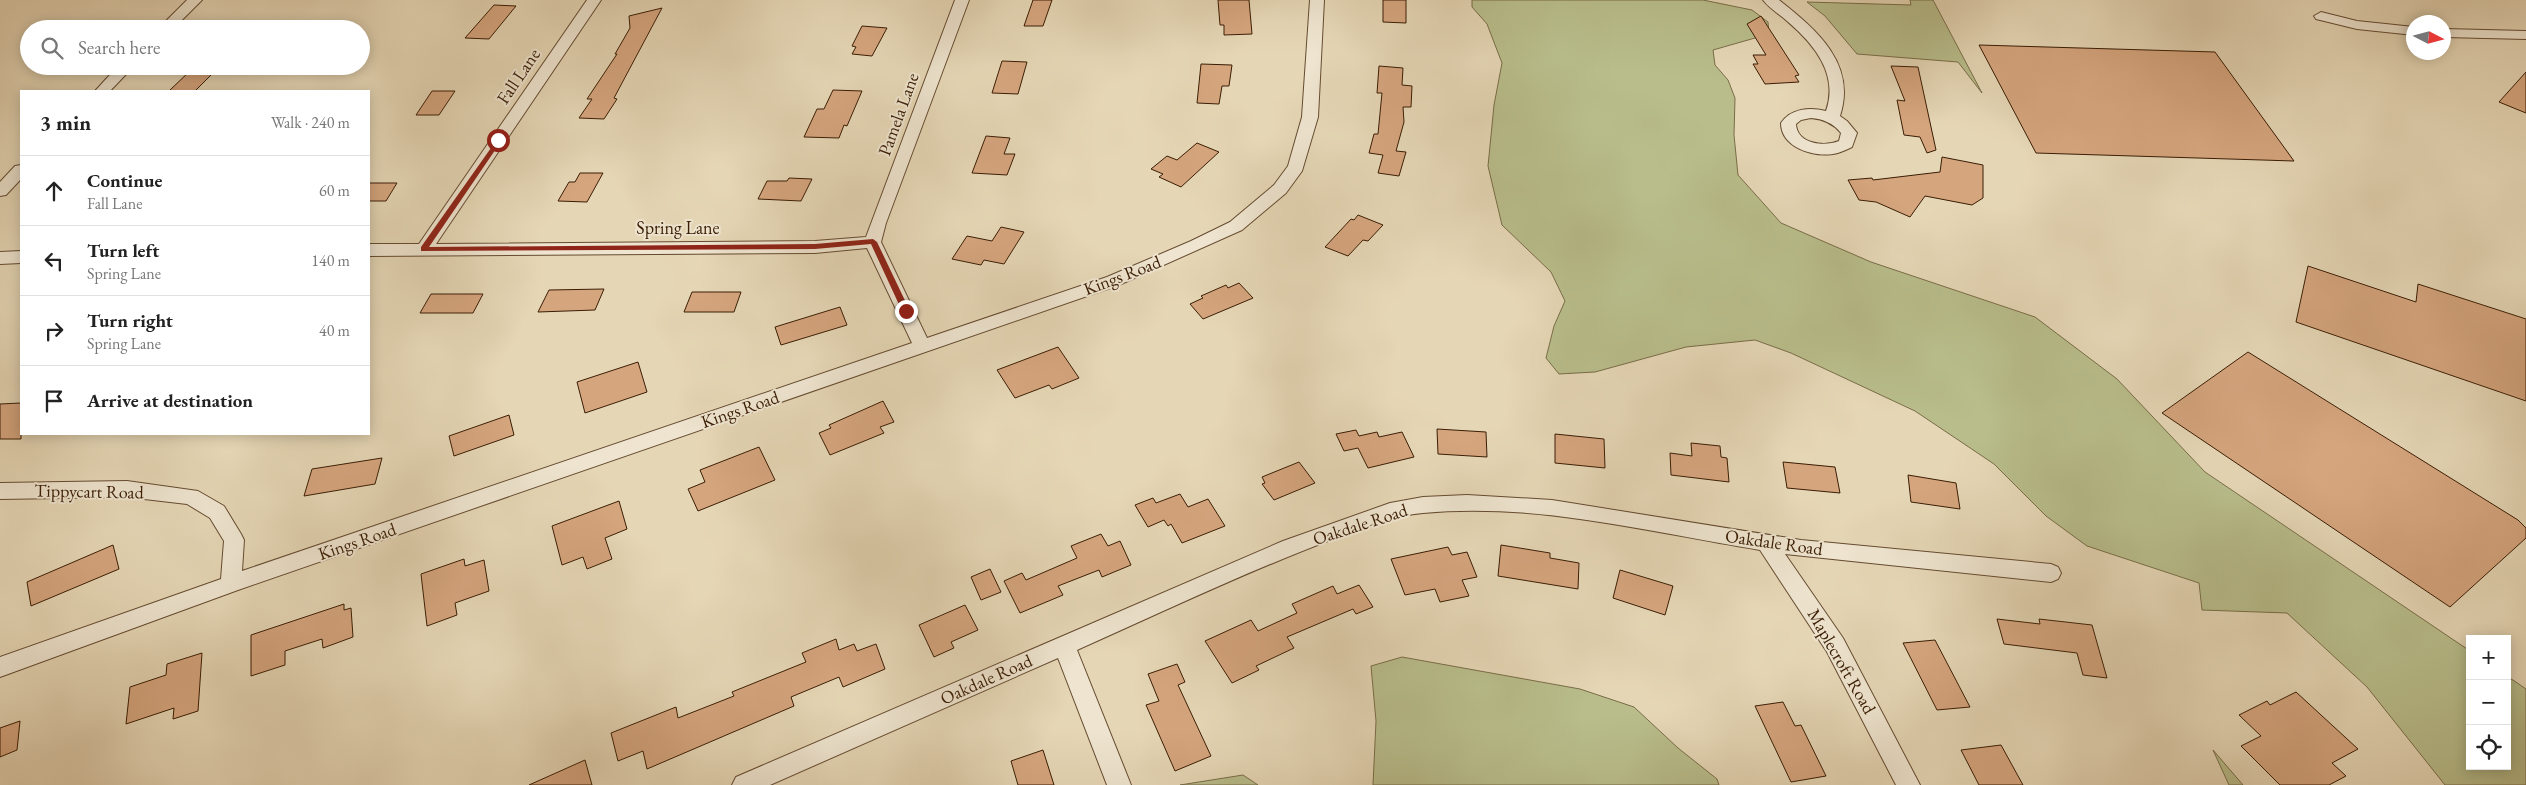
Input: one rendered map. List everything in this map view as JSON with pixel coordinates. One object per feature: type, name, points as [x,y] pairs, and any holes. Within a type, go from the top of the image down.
[{"type":"street","points":[[175,20],[195,0]]},
{"type":"street","name":"Fall Lane","points":[[424,249],[594,0]]},
{"type":"street","name":"Pamela Lane","points":[[873,242],[878,223],[962,0]]},
{"type":"street","name":"Kings Road","points":[[0,667],[232,584],[1114,281],[1236,226],[1280,189],[1296,167],[1310,118],[1317,0]]},
{"type":"street","points":[[1770,0],[1799,23],[1831,63],[1838,84],[1839,97],[1839,103],[1832,117]]},
{"type":"street","points":[[2321,16],[2357,25],[2406,30]]},
{"type":"street","points":[[2451,33],[2526,35]]},
{"type":"street","points":[[103,90],[118,75]]},
{"type":"street","points":[[0,191],[20,171]]},
{"type":"street","points":[[873,242],[922,346]]},
{"type":"street","name":"Spring Lane","points":[[370,250],[815,247],[873,242]]},
{"type":"street","points":[[0,258],[20,257]]},
{"type":"street","name":"Tippycart Road","points":[[0,491],[127,489],[191,497],[217,512],[234,540],[232,584]]},
{"type":"street","name":"Oakdale Road","points":[[744,785],[1290,547],[1382,514],[1420,505],[1475,502],[1555,507],[1766,543],[2051,573]]},
{"type":"street","name":"Maplecroft Road","points":[[1766,543],[1835,645],[1908,785]]},
{"type":"street","points":[[1064,646],[1120,785]]},
{"type":"green space","points":[[1472,0],[1703,0],[1752,10],[1768,22],[1769,34],[1713,50],[1715,65],[1728,80],[1735,98],[1734,135],[1738,175],[1781,223],[1871,262],[2035,317],[2117,379],[2205,472],[2466,648],[2466,770],[2511,770],[2511,679],[2526,689],[2526,785],[2445,785],[2367,687],[2287,613],[2202,610],[2199,583],[2087,546],[2046,516],[1994,464],[1915,411],[1791,353],[1755,340],[1686,347],[1595,372],[1559,374],[1546,358],[1554,326],[1565,301],[1551,272],[1502,225],[1488,166],[1494,105],[1502,63],[1487,24],[1472,7]]},
{"type":"green space","points":[[1910,0],[1933,0],[1982,93],[1958,62],[1857,54],[1825,16],[1807,2],[1911,5]]},
{"type":"green space","points":[[1402,657],[1580,689],[1634,707],[1678,748],[1717,779],[1719,785],[1373,785],[1376,721],[1371,666]]},
{"type":"green space","points":[[2213,750],[2243,785],[2229,785]]},
{"type":"green space","points":[[1243,775],[1258,785],[1180,785]]},
{"type":"building","points":[[1033,0],[1052,0],[1043,26],[1024,26]]},
{"type":"building","points":[[1218,0],[1249,0],[1252,34],[1224,35],[1224,25],[1220,25]]},
{"type":"building","points":[[1383,0],[1406,0],[1406,23],[1383,22]]},
{"type":"building","points":[[494,5],[516,6],[489,39],[465,38]]},
{"type":"building","points":[[662,8],[614,98],[617,99],[604,119],[579,118],[592,99],[587,99],[617,54],[615,54],[630,28],[629,16]]},
{"type":"building","points":[[1761,16],[1799,75],[1795,76],[1799,82],[1765,84],[1753,64],[1758,64],[1753,55],[1766,55],[1747,24]]},
{"type":"building","points":[[862,26],[887,28],[872,56],[852,54],[856,47],[852,46]]},
{"type":"building","points":[[1979,45],[2215,52],[2294,161],[2036,153]]},
{"type":"building","points":[[1002,61],[1027,62],[1018,94],[992,93]]},
{"type":"building","points":[[1201,64],[1232,65],[1229,86],[1222,86],[1219,104],[1197,103]]},
{"type":"building","points":[[1379,66],[1403,68],[1402,85],[1412,86],[1411,107],[1403,107],[1404,122],[1396,151],[1406,152],[1399,176],[1378,173],[1383,155],[1369,153],[1374,134],[1378,134],[1382,93],[1377,93]]},
{"type":"building","points":[[1891,66],[1918,67],[1936,150],[1927,153],[1920,137],[1904,135],[1897,100],[1905,101]]},
{"type":"building","points":[[2526,72],[2526,113],[2499,102]]},
{"type":"building","points":[[186,75],[211,75],[196,90],[170,90]]},
{"type":"building","points":[[833,90],[862,91],[847,126],[844,125],[839,138],[804,137],[817,109],[824,109]]},
{"type":"building","points":[[432,91],[455,91],[439,115],[416,115]]},
{"type":"building","points":[[986,136],[1010,138],[1004,154],[1015,154],[1007,175],[972,173]]},
{"type":"building","points":[[1197,143],[1219,152],[1181,187],[1159,177],[1163,174],[1151,169],[1167,156],[1177,160]]},
{"type":"building","points":[[1942,157],[1983,165],[1983,198],[1972,205],[1925,196],[1910,217],[1876,202],[1859,200],[1848,180],[1872,178],[1873,180],[1940,172]]},
{"type":"building","points":[[580,173],[603,173],[587,202],[558,201],[569,182],[575,182]]},
{"type":"building","points":[[789,178],[812,179],[801,201],[758,199],[767,181],[787,181]]},
{"type":"building","points":[[370,183],[397,183],[386,201],[370,201]]},
{"type":"building","points":[[1358,215],[1383,225],[1368,241],[1363,240],[1348,256],[1325,247],[1351,219],[1354,220]]},
{"type":"building","points":[[1001,227],[1024,232],[1004,264],[984,260],[981,265],[952,259],[967,236],[992,241]]},
{"type":"building","points":[[2308,266],[2416,302],[2418,284],[2526,319],[2526,401],[2296,322]]},
{"type":"building","points":[[1239,283],[1253,298],[1203,319],[1190,304],[1203,298],[1201,296],[1226,285],[1228,288]]},
{"type":"building","points":[[604,289],[595,310],[538,312],[549,290]]},
{"type":"building","points":[[692,292],[741,292],[734,312],[684,312]]},
{"type":"building","points":[[431,294],[483,294],[473,313],[420,313]]},
{"type":"building","points":[[840,307],[847,325],[781,345],[775,327]]},
{"type":"building","points":[[1058,347],[1079,378],[1052,389],[1049,385],[1015,398],[997,370]]},
{"type":"building","points":[[2248,352],[2518,520],[2526,528],[2526,538],[2450,607],[2162,413]]},
{"type":"building","points":[[638,362],[647,392],[585,413],[577,382]]},
{"type":"building","points":[[883,401],[894,422],[880,427],[884,433],[830,455],[819,433],[831,428],[829,425]]},
{"type":"building","points":[[20,403],[21,439],[0,439],[0,404]]},
{"type":"building","points":[[509,415],[514,435],[454,456],[449,436]]},
{"type":"building","points":[[1437,429],[1486,432],[1487,457],[1438,454]]},
{"type":"building","points":[[1356,430],[1359,436],[1377,432],[1379,437],[1402,432],[1414,457],[1368,468],[1358,448],[1344,451],[1336,434]]},
{"type":"building","points":[[1555,434],[1604,439],[1605,468],[1555,463]]},
{"type":"building","points":[[1691,443],[1720,446],[1721,457],[1727,458],[1729,482],[1671,475],[1670,453],[1692,456]]},
{"type":"building","points":[[759,447],[775,480],[698,511],[688,489],[705,482],[700,470]]},
{"type":"building","points":[[382,458],[375,484],[304,496],[312,469]]},
{"type":"building","points":[[1299,462],[1315,483],[1274,500],[1262,484],[1265,483],[1262,477]]},
{"type":"building","points":[[1783,462],[1835,467],[1840,493],[1787,488]]},
{"type":"building","points":[[1908,475],[1956,483],[1960,509],[1911,502]]},
{"type":"building","points":[[1180,494],[1188,507],[1208,499],[1225,526],[1182,543],[1171,524],[1168,526],[1164,520],[1148,527],[1135,505],[1153,498],[1156,503]]},
{"type":"building","points":[[619,501],[627,529],[605,538],[612,559],[587,569],[583,557],[562,565],[552,526]]},
{"type":"building","points":[[1101,534],[1108,546],[1120,541],[1131,565],[1102,577],[1099,570],[1058,586],[1063,595],[1020,613],[1004,581],[1022,573],[1026,580],[1077,558],[1071,546]]},
{"type":"building","points":[[113,545],[119,569],[31,606],[27,582]]},
{"type":"building","points":[[1501,545],[1550,553],[1550,558],[1579,563],[1578,589],[1498,576]]},
{"type":"building","points":[[1448,547],[1452,555],[1467,552],[1477,577],[1462,580],[1469,596],[1440,602],[1435,589],[1405,595],[1391,559]]},
{"type":"building","points":[[464,559],[465,566],[484,560],[489,591],[455,603],[457,615],[427,626],[421,574]]},
{"type":"building","points":[[990,569],[1001,592],[981,600],[971,577]]},
{"type":"building","points":[[1620,570],[1673,586],[1665,615],[1613,598]]},
{"type":"building","points":[[1359,585],[1373,607],[1356,614],[1353,609],[1287,637],[1294,648],[1256,666],[1259,670],[1232,683],[1205,641],[1251,620],[1258,631],[1297,613],[1292,604],[1333,586],[1337,594]]},
{"type":"building","points":[[344,604],[344,610],[351,608],[353,637],[323,648],[322,639],[285,651],[285,665],[251,676],[251,635]]},
{"type":"building","points":[[965,605],[978,630],[951,642],[954,648],[934,657],[919,625]]},
{"type":"building","points":[[1997,619],[2040,624],[2039,619],[2092,625],[2107,678],[2083,675],[2077,653],[2004,644]]},
{"type":"building","points":[[836,639],[839,650],[854,644],[857,651],[876,644],[885,669],[843,687],[839,677],[791,697],[794,706],[647,769],[643,751],[618,761],[611,733],[676,707],[678,718],[734,696],[732,692],[806,662],[802,653]]},
{"type":"building","points":[[1935,640],[1970,707],[1937,710],[1903,643]]},
{"type":"building","points":[[202,653],[198,711],[173,719],[174,708],[126,724],[130,687],[166,675],[167,664]]},
{"type":"building","points":[[1177,664],[1185,682],[1178,685],[1211,756],[1175,771],[1146,705],[1159,701],[1148,674]]},
{"type":"building","points":[[2296,692],[2358,749],[2332,763],[2346,776],[2329,785],[2280,785],[2241,746],[2261,736],[2239,715],[2267,701],[2270,705]]},
{"type":"building","points":[[1783,702],[1795,726],[1801,725],[1826,776],[1791,782],[1755,706]]},
{"type":"building","points":[[20,721],[17,750],[0,757],[0,728]]},
{"type":"building","points":[[2001,745],[2023,785],[1979,785],[1961,750]]},
{"type":"building","points":[[1043,750],[1054,785],[1018,785],[1011,761]]},
{"type":"building","points":[[585,760],[592,785],[529,785]]},
{"type":"route","points":[[498,140],[424,249],[815,247],[873,242],[906,311]]}]
